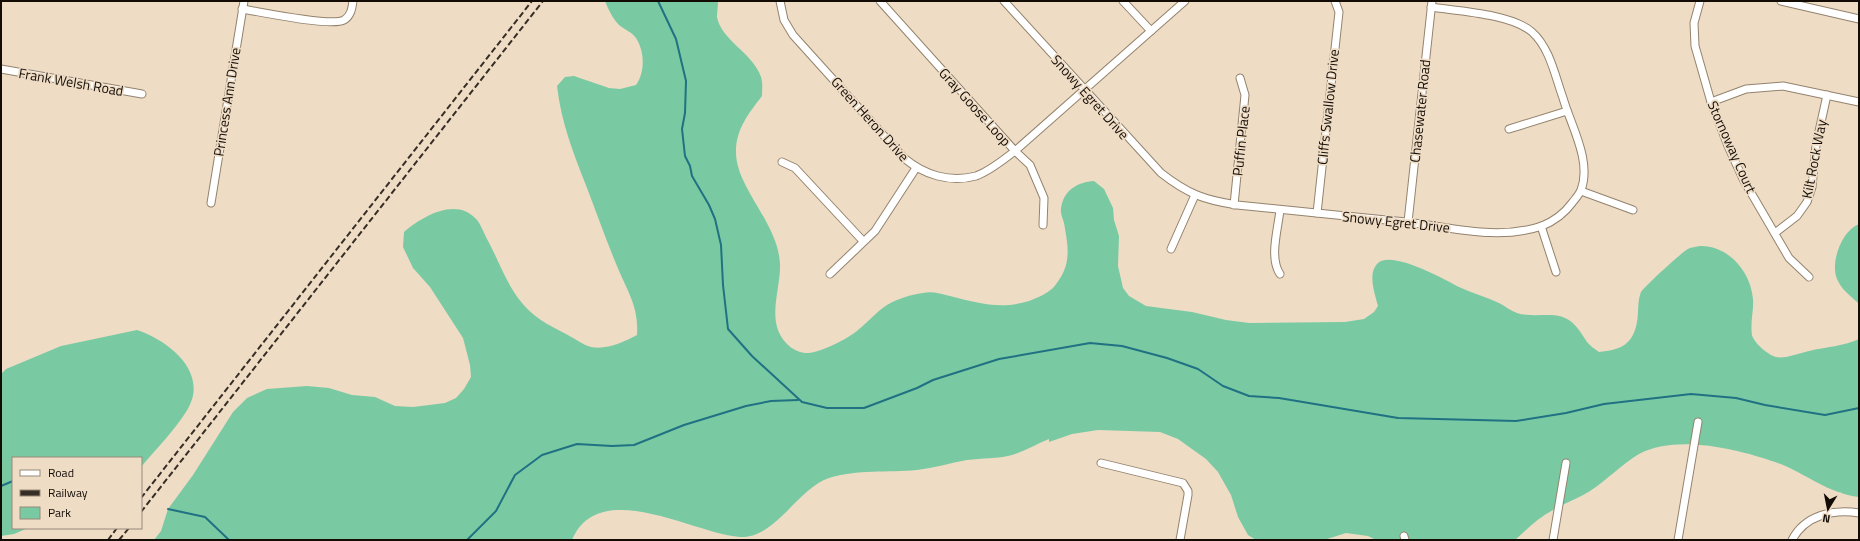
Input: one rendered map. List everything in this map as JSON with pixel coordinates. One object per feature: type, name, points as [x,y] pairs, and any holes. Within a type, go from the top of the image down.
[{"type":"street","name":"Princess Ann Drive","points":[[211,203],[244,1]]},
{"type":"street","points":[[242,10],[324,22],[339,22],[346,19],[351,12],[353,1]]},
{"type":"street","name":"Green Heron Drive","points":[[780,1],[784,20],[793,35],[904,158],[916,168],[940,176],[964,178],[976,176],[990,169],[1015,151]]},
{"type":"street","name":"Gray Goose Loop","points":[[880,1],[1015,151],[1184,1]]},
{"type":"street","name":"Snowy Egret Drive","points":[[1004,1],[1161,173],[1174,184],[1213,202],[1408,222],[1490,233],[1512,233],[1541,226],[1565,212],[1581,191]]},
{"type":"street","points":[[1124,1],[1151,31]]},
{"type":"street","name":"Cliffs Swallow Drive","points":[[1317,213],[1339,12],[1335,1]]},
{"type":"street","name":"Stornoway Court","points":[[1700,1],[1694,23],[1695,46],[1711,102],[1743,179],[1789,258],[1809,277]]},
{"type":"street","points":[[1781,1],[1859,19]]},
{"type":"street","points":[[1431,4],[1517,23],[1532,31],[1545,48],[1583,159],[1581,191],[1633,210]]},
{"type":"street","name":"Chasewater Road","points":[[1408,222],[1431,4]]},
{"type":"street","name":"Frank Welsh Road","points":[[1,70],[142,94]]},
{"type":"street","name":"Puffin Place","points":[[1234,205],[1245,94],[1240,78]]},
{"type":"street","points":[[1711,102],[1746,89],[1765,86],[1783,86],[1859,102]]},
{"type":"street","name":"Kilt Rock Way","points":[[1775,232],[1797,216],[1807,202],[1812,186],[1816,145],[1827,95]]},
{"type":"street","points":[[1509,129],[1567,111]]},
{"type":"street","points":[[1015,151],[1030,165],[1042,191],[1044,198],[1043,225]]},
{"type":"street","points":[[782,162],[795,168],[863,241]]},
{"type":"street","points":[[830,274],[875,231],[916,168]]},
{"type":"street","points":[[1171,249],[1195,195]]},
{"type":"street","points":[[1280,210],[1275,254],[1276,268],[1280,274]]},
{"type":"street","points":[[1541,226],[1556,272]]},
{"type":"street","points":[[1678,540],[1698,422]]},
{"type":"street","points":[[1101,463],[1183,483],[1186,486],[1188,495],[1180,540]]},
{"type":"street","points":[[1553,540],[1566,463]]},
{"type":"street","points":[[1792,540],[1806,523],[1820,515],[1840,511],[1859,514]]},
{"type":"green space","points":[[605,1],[718,1],[717,17],[724,33],[757,68],[762,79],[762,96],[748,115],[741,128],[738,136],[736,151],[742,178],[765,219],[777,249],[780,274],[775,316],[777,326],[780,335],[787,344],[798,351],[811,353],[833,345],[853,334],[887,305],[900,299],[926,292],[980,303],[999,305],[1018,304],[1044,294],[1053,288],[1058,282],[1064,271],[1068,255],[1064,223],[1061,214],[1062,202],[1072,188],[1082,183],[1094,181],[1104,189],[1113,208],[1114,220],[1119,236],[1118,266],[1123,288],[1129,296],[1146,306],[1192,312],[1226,320],[1249,323],[1345,322],[1364,319],[1374,312],[1378,306],[1372,278],[1375,267],[1378,263],[1385,260],[1394,260],[1418,267],[1459,287],[1499,303],[1517,313],[1529,315],[1555,315],[1565,318],[1575,325],[1587,342],[1599,352],[1613,350],[1624,345],[1632,336],[1637,322],[1641,292],[1648,284],[1671,262],[1688,249],[1700,246],[1710,247],[1729,255],[1743,270],[1748,279],[1753,299],[1751,326],[1752,335],[1758,345],[1769,354],[1776,357],[1788,357],[1841,345],[1859,339],[1859,497],[1837,492],[1786,466],[1743,452],[1725,448],[1689,444],[1671,445],[1654,448],[1639,454],[1590,491],[1542,517],[1515,540],[1376,540],[1368,536],[1346,533],[1324,540],[1256,540],[1248,535],[1238,517],[1231,495],[1218,472],[1206,459],[1178,439],[1160,432],[1098,430],[1072,434],[1049,442],[1049,439],[1022,452],[996,458],[967,460],[917,470],[850,473],[829,478],[817,484],[807,492],[775,522],[764,530],[753,535],[740,537],[721,534],[649,513],[625,510],[603,512],[585,521],[572,540],[154,540],[161,531],[168,509],[193,475],[233,412],[247,398],[267,389],[307,386],[329,388],[352,395],[375,397],[395,406],[413,407],[445,403],[456,398],[464,389],[471,377],[470,365],[463,338],[430,287],[413,268],[403,247],[404,232],[429,215],[449,209],[459,210],[469,213],[477,220],[513,291],[528,310],[553,327],[585,345],[597,348],[615,345],[637,335],[636,316],[632,299],[609,246],[573,151],[565,125],[557,86],[565,77],[574,76],[609,88],[620,89],[636,85],[639,80],[643,62],[639,44],[632,34],[617,23]]},
{"type":"green space","points":[[1859,224],[1859,304],[1838,281],[1835,266],[1838,249],[1842,241],[1853,228]]},
{"type":"green space","points":[[137,330],[150,335],[174,351],[183,361],[190,372],[194,385],[192,398],[181,419],[142,466],[142,457],[12,457],[12,529],[26,529],[14,534],[1,536],[1,374],[6,369],[61,346]]},
{"type":"waterway","points":[[658,1],[676,39],[686,81],[685,113],[682,129],[685,156],[690,166],[692,176],[709,205],[715,219],[721,245],[723,285],[728,329],[752,356],[802,402],[827,408],[864,408],[917,388],[933,380],[999,359],[1090,343],[1122,346],[1167,358],[1198,369],[1223,386],[1249,396],[1279,398],[1398,418],[1516,421],[1566,413],[1604,404],[1691,394],[1736,398],[1765,405],[1825,415],[1859,408]]},
{"type":"waterway","points":[[467,540],[496,511],[515,475],[542,455],[577,444],[612,446],[634,445],[684,425],[746,406],[771,401],[798,400]]},
{"type":"waterway","points":[[1,486],[12,481]]},
{"type":"waterway","points":[[168,509],[205,517],[229,540]]},
{"type":"railway","points":[[142,497],[532,1]]},
{"type":"railway","points":[[142,511],[543,1]]},
{"type":"railway","points":[[108,540],[116,529]]},
{"type":"railway","points":[[119,540],[128,529]]}]
